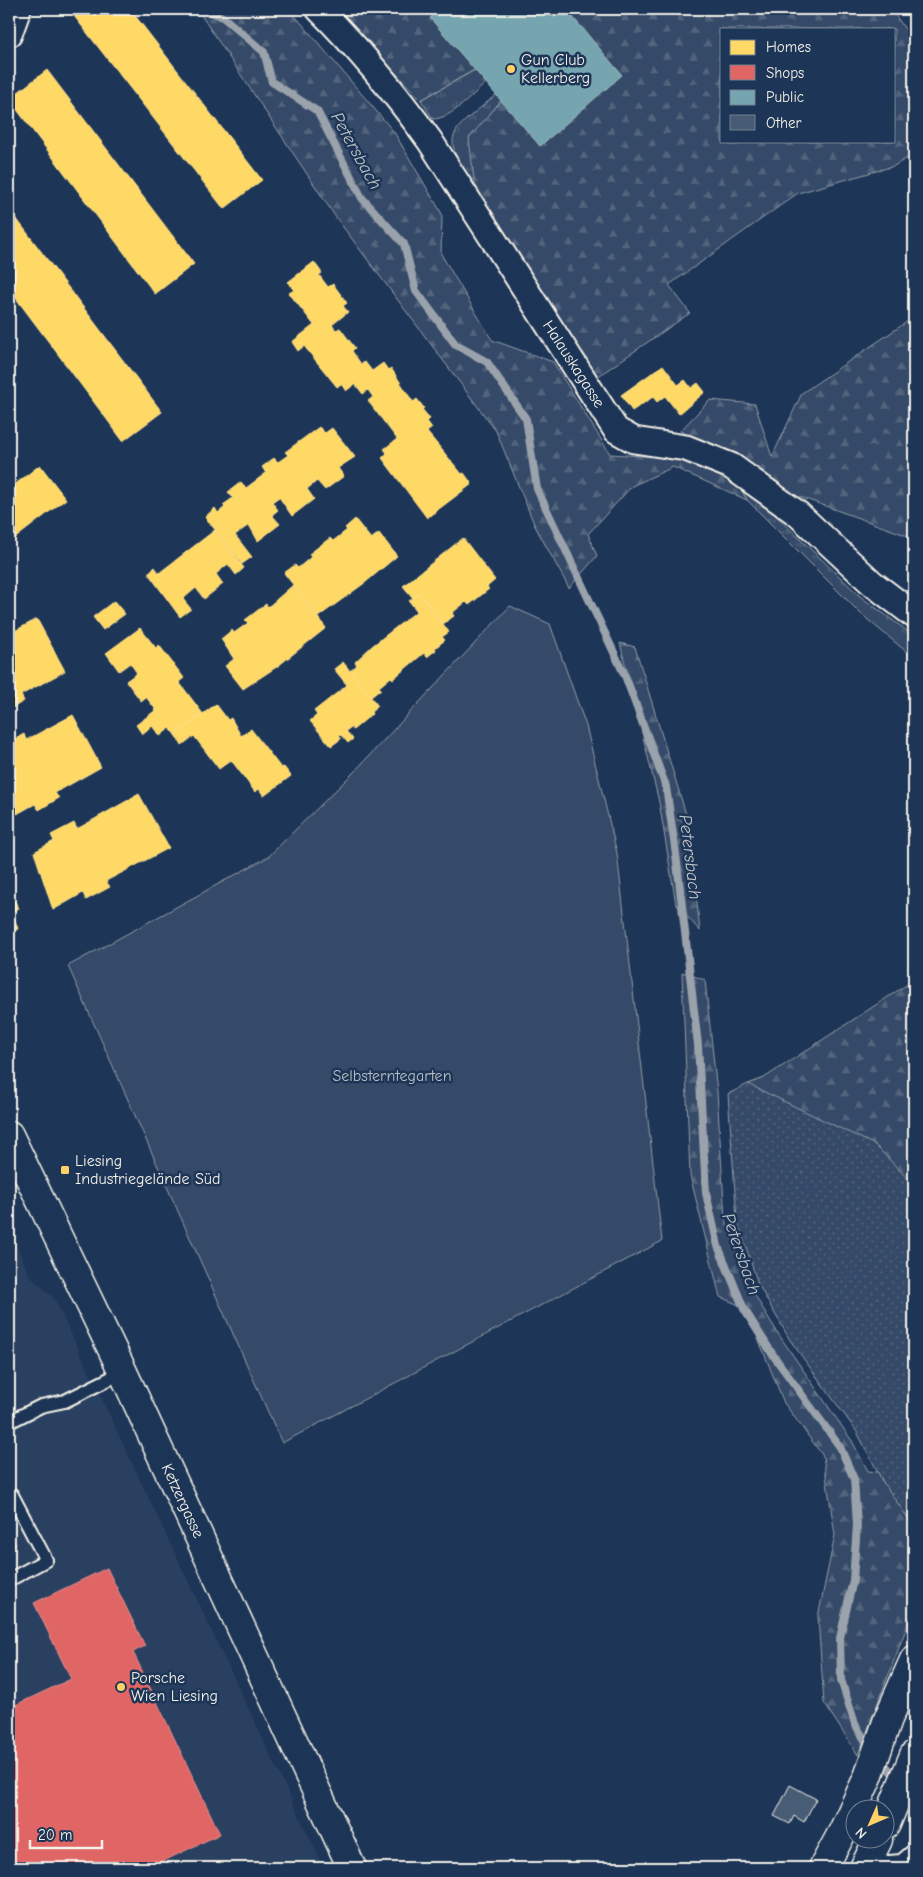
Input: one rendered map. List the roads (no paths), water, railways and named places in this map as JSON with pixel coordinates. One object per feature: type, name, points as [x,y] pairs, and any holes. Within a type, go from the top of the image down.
[{"type":"main road","name":"Ketzergasse","points":[[9,1135],[123,1372],[352,1868]]},
{"type":"main road","points":[[823,1868],[843,1831],[868,1777],[888,1720],[914,1660]]},
{"type":"main road","points":[[896,1800],[914,1755]]},
{"type":"main road","points":[[865,1866],[873,1850]]},
{"type":"street","points":[[9,34],[18,9]]},
{"type":"street","name":"Halauskagasse","points":[[319,9],[354,45],[404,105],[425,134],[616,430],[634,440],[686,448],[731,466],[798,514],[872,583],[914,615]]},
{"type":"lane","points":[[9,1422],[41,1406],[65,1401],[123,1372]]},
{"type":"lane","points":[[9,1580],[46,1560],[12,1495]]},
{"type":"lane","points":[[865,1866],[901,1861],[914,1850]]},
{"type":"waterway","name":"Petersbach","points":[[207,9],[224,18],[264,52],[272,82],[317,111],[362,198],[404,244],[416,291],[456,345],[487,362],[526,419],[537,489],[626,678],[666,787],[676,854],[698,1045],[706,1193],[718,1246],[744,1309],[773,1355],[840,1447],[854,1479],[857,1525],[853,1580],[840,1638],[841,1680],[855,1724],[871,1750]]},
{"type":"waterway","name":"Petersbach","points":[[881,1760],[898,1780]]},
{"type":"place","name":"Gun Club Kellerberg","points":[[511,69]]},
{"type":"place","name":"Liesing Industriegelände Süd","points":[[65,1170]]},
{"type":"place","name":"Porsche Wien Liesing","points":[[121,1687]]},
{"type":"park label","name":"Selbsterntegarten","points":[[392,1076]]}]
